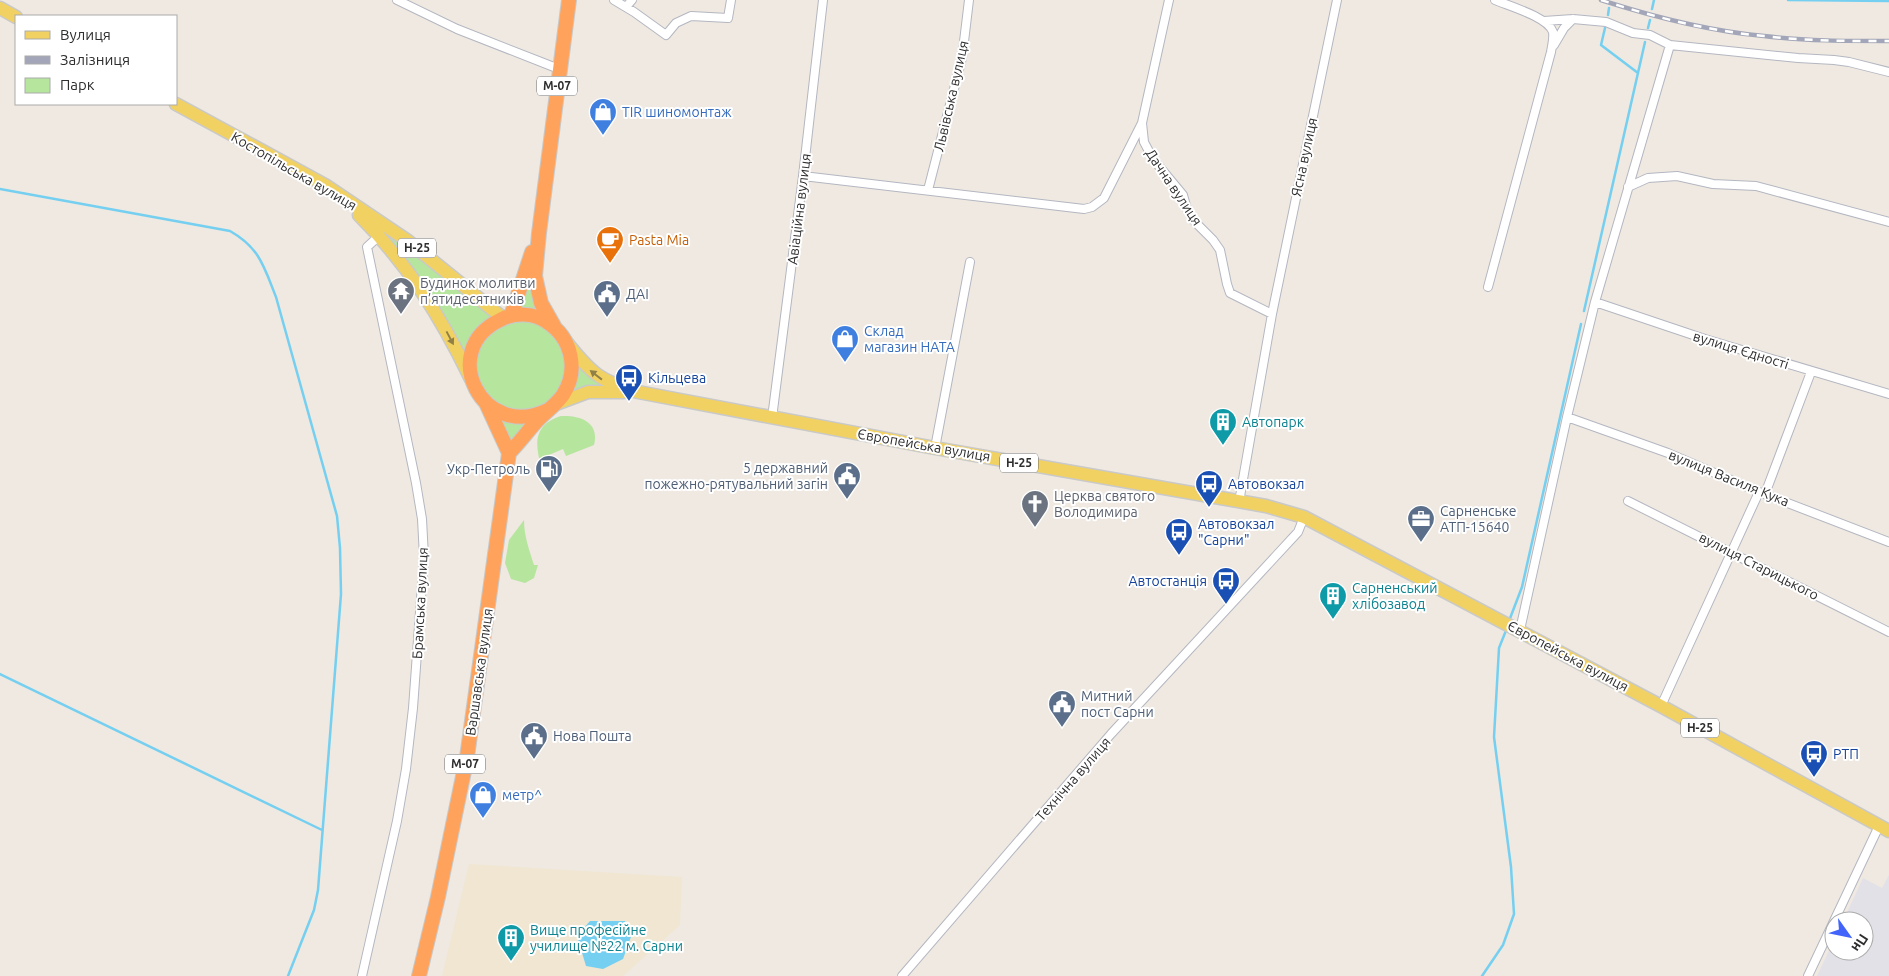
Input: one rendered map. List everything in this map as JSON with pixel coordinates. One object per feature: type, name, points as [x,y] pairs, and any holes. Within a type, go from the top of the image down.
[{"type":"highway","name":"М-07","points":[[509,453],[565,391],[571,376],[571,356],[566,341],[546,314],[537,290],[535,276],[569,0]]},
{"type":"highway","name":"М-07","points":[[507,317],[539,233]]},
{"type":"highway","points":[[509,453],[486,403],[474,387],[470,373],[470,363],[477,340],[493,323],[507,317],[524,315],[537,317],[554,327]]},
{"type":"highway","name":"Н-25","points":[[486,403],[493,409],[511,416],[532,416],[552,407]]},
{"type":"highway","name":"Варшавська вулиця","points":[[419,976],[438,897],[467,757],[509,453]]},
{"type":"main road","points":[[0,9],[15,16]]},
{"type":"main road","name":"Костопільська вулиця","points":[[178,105],[325,185],[408,241],[507,317]]},
{"type":"main road","name":"Н-25","points":[[325,185],[348,203],[409,271],[440,318],[474,387]]},
{"type":"main road","name":"Європейська вулиця","points":[[566,341],[591,371],[602,380],[638,392],[934,448],[1283,510],[1304,516],[1513,626],[1884,829]]},
{"type":"main road","name":"Європейська вулиця","points":[[552,407],[588,392],[638,392]]},
{"type":"street","points":[[397,0],[457,29],[559,69]]},
{"type":"street","points":[[614,0],[666,35],[676,23],[691,16],[728,18],[731,0]]},
{"type":"street","points":[[626,7],[632,0]]},
{"type":"street","name":"Авіаційна вулиця","points":[[772,418],[823,0]]},
{"type":"street","name":"Львівська вулиця","points":[[928,190],[962,58],[969,0]]},
{"type":"street","name":"Дачна вулиця","points":[[1169,0],[1142,123],[1144,142],[1153,158],[1183,195],[1187,209],[1195,222],[1220,250],[1230,293],[1272,314]]},
{"type":"street","name":"Ясна вулиця","points":[[1272,314],[1337,0]]},
{"type":"street","points":[[1495,0],[1544,21],[1573,19],[1606,22],[1633,33],[1650,35],[1670,44],[1798,58],[1834,60],[1889,72]]},
{"type":"street","points":[[1551,52],[1564,28],[1573,19]]},
{"type":"street","points":[[1488,286],[1551,52],[1553,32],[1544,21]]},
{"type":"street","points":[[1513,626],[1567,418],[1594,302],[1670,44]]},
{"type":"street","points":[[803,176],[1084,209],[1092,207],[1104,198],[1142,123]]},
{"type":"street","points":[[1628,187],[1648,178],[1677,176],[1714,184],[1756,186],[1889,222]]},
{"type":"street","name":"Брамська вулиця","points":[[362,976],[397,821],[406,769],[413,708],[424,556],[422,519],[416,483],[367,246],[379,236]]},
{"type":"street","points":[[934,448],[970,262]]},
{"type":"street","name":"вулиця Єдності","points":[[1594,302],[1811,372],[1889,394]]},
{"type":"street","points":[[1239,502],[1272,314]]},
{"type":"street","points":[[1661,706],[1731,551],[1762,493],[1811,372]]},
{"type":"street","name":"вулиця Василя Кука","points":[[1567,418],[1668,453],[1762,493],[1889,542]]},
{"type":"street","name":"вулиця Старицького","points":[[1628,500],[1889,632]]},
{"type":"street","name":"Технічна вулиця","points":[[902,976],[1111,734],[1298,532],[1304,516]]},
{"type":"street","points":[[1808,976],[1884,829]]},
{"type":"shaded area","points":[[469,864],[682,877],[680,925],[623,976],[442,976]]},
{"type":"shaded area","points":[[1889,875],[1889,976],[1817,976],[1824,961],[1874,961],[1874,911],[1848,911],[1863,878],[1882,888]]},
{"type":"green space","points":[[368,224],[408,241],[503,318],[529,258],[535,276],[561,333],[619,387],[556,404],[509,453],[460,357]]},
{"type":"green space","points":[[561,416],[575,417],[591,425],[595,437],[594,445],[566,456],[563,449],[544,457],[546,463],[541,465],[537,441],[541,429],[552,419]]},
{"type":"green space","points":[[524,520],[530,553],[534,565],[538,565],[534,578],[525,583],[511,579],[505,563],[509,540]]},
{"type":"water","points":[[590,921],[625,921],[632,934],[623,959],[603,969],[586,966],[577,936]]},
{"type":"waterway","points":[[1652,9],[1654,0]]},
{"type":"waterway","points":[[1788,0],[1889,1]]},
{"type":"waterway","points":[[1608,15],[1609,8]]},
{"type":"waterway","points":[[1648,28],[1650,20]]},
{"type":"waterway","points":[[1605,28],[1601,45],[1638,73]]},
{"type":"waterway","points":[[1584,311],[1645,42]]},
{"type":"waterway","points":[[0,189],[230,231],[240,237],[255,251],[264,267],[276,297],[337,516],[341,594],[318,890],[314,910],[288,976]]},
{"type":"waterway","points":[[1509,621],[1522,587],[1581,324]]},
{"type":"waterway","points":[[1482,976],[1503,945],[1514,914],[1511,867],[1494,737],[1499,648],[1507,628]]},
{"type":"waterway","points":[[0,674],[322,830]]},
{"type":"railway","points":[[1601,0],[1681,22],[1743,34],[1811,40],[1889,41]]},
{"type":"place","name":"TIR шиномонтаж","points":[[603,136]]},
{"type":"place","name":"Pasta Mia","points":[[610,264]]},
{"type":"place","name":"Будинок молитви п’ятидесятників","points":[[401,315]]},
{"type":"place","name":"ДАІ","points":[[607,318]]},
{"type":"place","name":"Склад магазин НАТА","points":[[845,363]]},
{"type":"place","name":"Кільцева","points":[[629,402]]},
{"type":"place","name":"Автопарк","points":[[1223,446]]},
{"type":"place","name":"Укр-Петроль","points":[[549,493]]},
{"type":"place","name":"5 державний пожежно-рятувальний загін","points":[[847,500]]},
{"type":"place","name":"Автовокзал","points":[[1209,508]]},
{"type":"place","name":"Церква святого Володимира","points":[[1035,528]]},
{"type":"place","name":"Сарненське АТП-15640","points":[[1421,543]]},
{"type":"place","name":"Автовокзал \"Сарни\"","points":[[1179,556]]},
{"type":"place","name":"Автостанція","points":[[1226,605]]},
{"type":"place","name":"Сарненський хлібозавод","points":[[1333,620]]},
{"type":"place","name":"Митний пост Сарни","points":[[1062,728]]},
{"type":"place","name":"Нова Пошта","points":[[534,760]]},
{"type":"place","name":"РТП","points":[[1814,778]]},
{"type":"place","name":"метр^","points":[[483,819]]},
{"type":"place","name":"Вище професійне училище №22 м. Сарни","points":[[511,962]]}]
